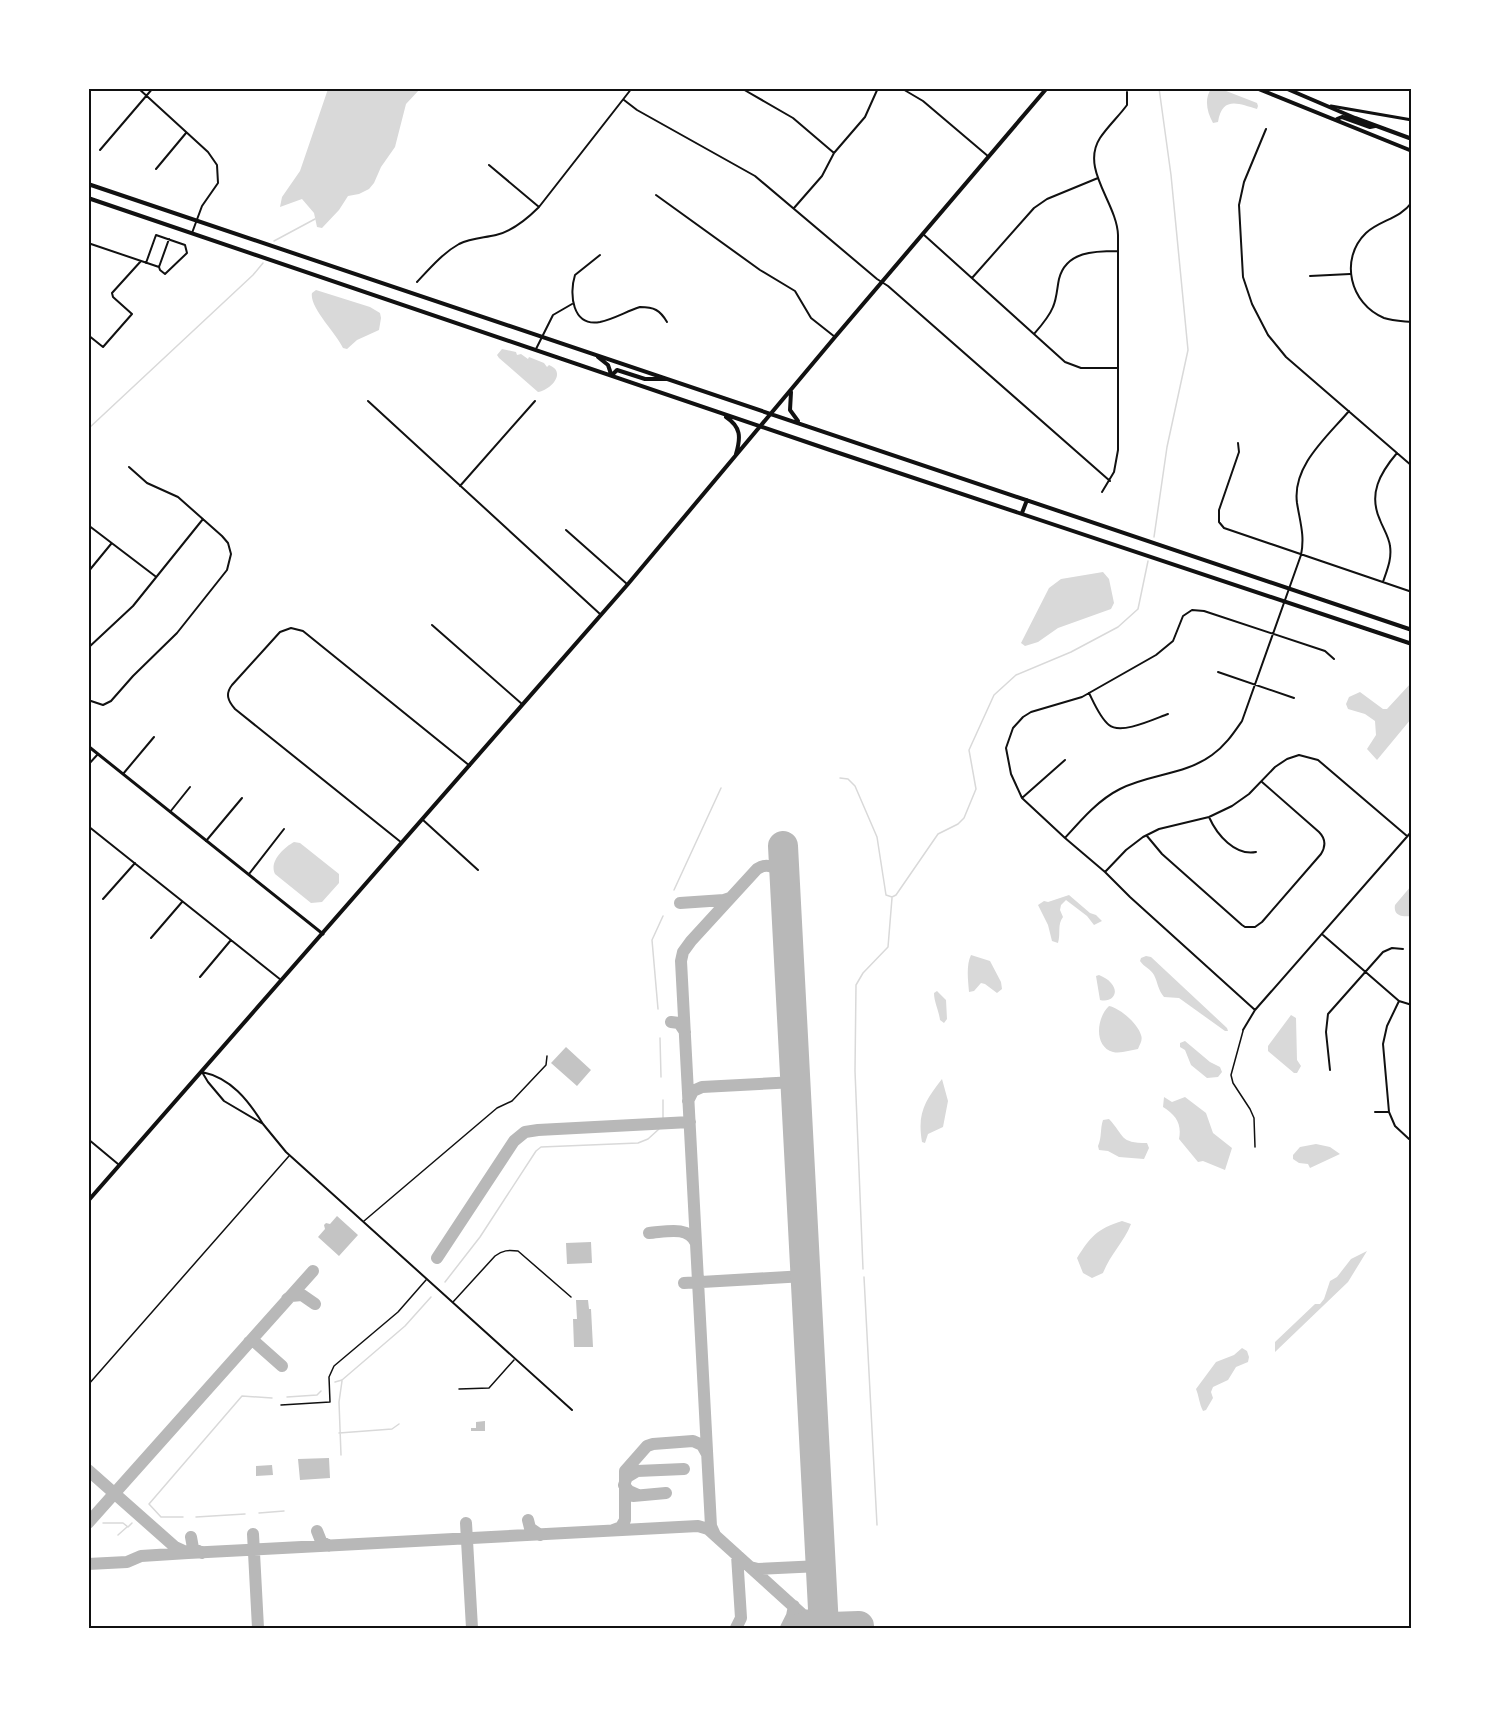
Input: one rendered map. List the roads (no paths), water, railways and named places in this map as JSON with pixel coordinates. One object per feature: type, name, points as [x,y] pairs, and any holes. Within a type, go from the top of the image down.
[{"type":"main road","points":[[88,1201],[602,615],[1047,88]]},
{"type":"main road","points":[[1256,88],[1412,151]]},
{"type":"main road","points":[[1285,88],[1412,139]]},
{"type":"main road","points":[[1336,120],[1342,117],[1370,127],[1377,126]]},
{"type":"main road","points":[[88,184],[1412,630]]},
{"type":"main road","points":[[88,198],[720,413],[1412,644]]},
{"type":"main road","points":[[592,354],[608,365],[612,375]]},
{"type":"main road","points":[[612,375],[617,370],[645,379],[670,379]]},
{"type":"main road","points":[[791,390],[790,410],[801,423]]},
{"type":"main road","points":[[720,413],[733,421],[740,431],[740,442],[735,458]]},
{"type":"main road","points":[[1022,513],[1027,500]]},
{"type":"street","points":[[138,88],[212,156],[217,165],[219,177],[216,187],[202,206],[192,233]]},
{"type":"street","points":[[100,150],[153,88]]},
{"type":"street","points":[[417,282],[439,259],[459,244],[509,230],[528,218],[632,88]]},
{"type":"street","points":[[741,88],[793,118],[834,153]]},
{"type":"street","points":[[794,208],[822,176],[834,153],[865,117],[878,88]]},
{"type":"street","points":[[901,88],[923,101],[989,156]]},
{"type":"street","points":[[1102,492],[1114,472],[1119,450],[1118,251],[1116,221],[1094,163],[1100,137],[1127,105],[1127,92]]},
{"type":"street","points":[[624,100],[755,176],[888,286],[1110,481]]},
{"type":"street","points":[[1326,105],[1412,120]]},
{"type":"street","points":[[1266,129],[1244,182],[1239,205],[1246,289],[1268,336],[1276,347],[1412,466]]},
{"type":"street","points":[[156,169],[186,134]]},
{"type":"street","points":[[489,165],[539,207]]},
{"type":"street","points":[[972,278],[1034,208],[1047,199],[1098,178]]},
{"type":"street","points":[[656,195],[760,270],[795,291],[811,318],[835,337]]},
{"type":"street","points":[[1412,202],[1402,213],[1371,228],[1364,235],[1354,251],[1350,274],[1355,291],[1377,314],[1391,320],[1412,322]]},
{"type":"street","points":[[923,234],[1071,365],[1081,368],[1118,368]]},
{"type":"street","points":[[88,243],[146,263],[159,267],[165,274],[187,253],[184,245],[155,236],[146,263]]},
{"type":"street","points":[[159,267],[169,239]]},
{"type":"street","points":[[1034,334],[1053,309],[1060,276],[1066,266],[1083,254],[1118,251]]},
{"type":"street","points":[[600,255],[575,275],[572,304],[583,318],[602,322],[640,307],[655,308],[667,322]]},
{"type":"street","points":[[88,335],[103,347],[132,314],[113,297],[112,293],[141,261]]},
{"type":"street","points":[[1310,276],[1350,274]]},
{"type":"street","points":[[536,349],[553,315],[572,304]]},
{"type":"street","points":[[368,401],[602,615]]},
{"type":"street","points":[[460,486],[535,401]]},
{"type":"street","points":[[1065,838],[1092,809],[1119,789],[1138,781],[1189,767],[1212,755],[1230,738],[1242,721],[1301,555],[1304,542],[1297,502],[1299,479],[1308,460],[1349,411]]},
{"type":"street","points":[[1238,443],[1239,452],[1219,510],[1219,522],[1224,528],[1412,592]]},
{"type":"street","points":[[1383,582],[1390,561],[1390,546],[1377,514],[1375,493],[1382,471],[1396,453]]},
{"type":"street","points":[[88,700],[103,705],[111,701],[177,633],[227,570],[231,554],[228,543],[222,536],[178,497],[147,483],[129,467]]},
{"type":"street","points":[[88,648],[133,606],[203,519]]},
{"type":"street","points":[[88,525],[155,576]]},
{"type":"street","points":[[566,530],[628,584]]},
{"type":"street","points":[[88,572],[111,543]]},
{"type":"street","points":[[1255,1010],[1022,798],[1011,774],[1006,748],[1013,728],[1031,712],[1089,693],[1164,650],[1173,641],[1183,616],[1189,612],[1200,610],[1325,651],[1334,659]]},
{"type":"street","points":[[432,625],[523,705]]},
{"type":"street","points":[[402,844],[235,709],[228,700],[227,694],[232,685],[280,632],[291,628],[303,632],[470,766]]},
{"type":"street","points":[[1218,672],[1294,698]]},
{"type":"street","points":[[1089,693],[1105,721],[1113,728],[1125,729],[1168,714]]},
{"type":"street","points":[[123,774],[154,737]]},
{"type":"street","points":[[88,746],[323,934]]},
{"type":"street","points":[[88,765],[98,754]]},
{"type":"street","points":[[1106,872],[1126,850],[1147,836],[1159,829],[1209,817],[1249,794],[1281,763],[1304,755],[1318,760],[1407,836]]},
{"type":"street","points":[[1022,798],[1065,760]]},
{"type":"street","points":[[1147,836],[1162,854],[1242,926],[1255,927],[1262,922],[1321,854],[1325,843],[1319,832],[1262,782]]},
{"type":"street","points":[[170,812],[190,787]]},
{"type":"street","points":[[206,841],[242,798]]},
{"type":"street","points":[[1209,817],[1215,830],[1239,852],[1248,854],[1256,852]]},
{"type":"street","points":[[423,820],[478,870]]},
{"type":"street","points":[[88,826],[282,981]]},
{"type":"street","points":[[249,874],[284,829]]},
{"type":"street","points":[[1243,1030],[1255,1010],[1412,831]]},
{"type":"street","points":[[104,899],[135,863]]},
{"type":"street","points":[[151,938],[182,902]]},
{"type":"street","points":[[1322,935],[1399,1001],[1412,1005]]},
{"type":"street","points":[[200,976],[231,940]]},
{"type":"street","points":[[1330,1070],[1326,1032],[1328,1014],[1386,949],[1403,949]]},
{"type":"street","points":[[1399,1001],[1384,1033],[1383,1044],[1389,1112],[1395,1126],[1409,1139]]},
{"type":"street","points":[[202,1072],[224,1101],[263,1124]]},
{"type":"street","points":[[202,1072],[215,1075],[242,1094],[289,1155],[572,1410]]},
{"type":"street","points":[[1375,1112],[1389,1112]]},
{"type":"street","points":[[88,1139],[120,1166]]},
{"type":"lane","points":[[1243,1030],[1231,1075],[1233,1083],[1254,1118],[1255,1147]]},
{"type":"lane","points":[[363,1222],[499,1106],[512,1101],[546,1065],[547,1056]]},
{"type":"lane","points":[[88,1385],[289,1155]]},
{"type":"lane","points":[[452,1302],[495,1256],[501,1251],[509,1250],[518,1251],[571,1297]]},
{"type":"lane","points":[[281,1405],[330,1402],[329,1377],[334,1366],[398,1312],[426,1279]]},
{"type":"lane","points":[[459,1389],[489,1388],[515,1359]]},
{"type":"waterway","points":[[1154,537],[1167,447],[1188,350],[1171,175],[1159,88]]},
{"type":"waterway","points":[[274,241],[315,219]]},
{"type":"waterway","points":[[88,429],[253,275],[263,263]]},
{"type":"waterway","points":[[840,778],[848,779],[855,786],[877,837],[886,895],[892,897],[896,895],[938,834],[958,824],[964,818],[976,789],[969,750],[994,695],[1016,675],[1071,652],[1118,627],[1138,609],[1148,561]]},
{"type":"waterway","points":[[674,890],[721,788]]},
{"type":"waterway","points":[[863,1269],[855,1071],[856,985],[863,973],[888,947],[892,898]]},
{"type":"waterway","points":[[658,1009],[652,940],[663,916]]},
{"type":"waterway","points":[[660,1038],[661,1077]]},
{"type":"waterway","points":[[663,1100],[663,1118]]},
{"type":"waterway","points":[[445,1282],[480,1237],[536,1151],[541,1147],[638,1143],[648,1139],[659,1129]]},
{"type":"waterway","points":[[864,1277],[877,1525]]},
{"type":"waterway","points":[[335,1382],[342,1380],[405,1326],[431,1297]]},
{"type":"waterway","points":[[341,1455],[339,1402],[342,1381]]},
{"type":"waterway","points":[[287,1397],[317,1395],[321,1391]]},
{"type":"waterway","points":[[183,1517],[161,1517],[149,1504],[242,1396],[272,1398]]},
{"type":"waterway","points":[[339,1433],[392,1429],[399,1424]]},
{"type":"waterway","points":[[259,1513],[284,1511]]},
{"type":"waterway","points":[[196,1517],[245,1514]]},
{"type":"waterway","points":[[103,1523],[123,1523],[128,1527],[132,1523]]},
{"type":"waterway","points":[[118,1535],[127,1527]]}]
